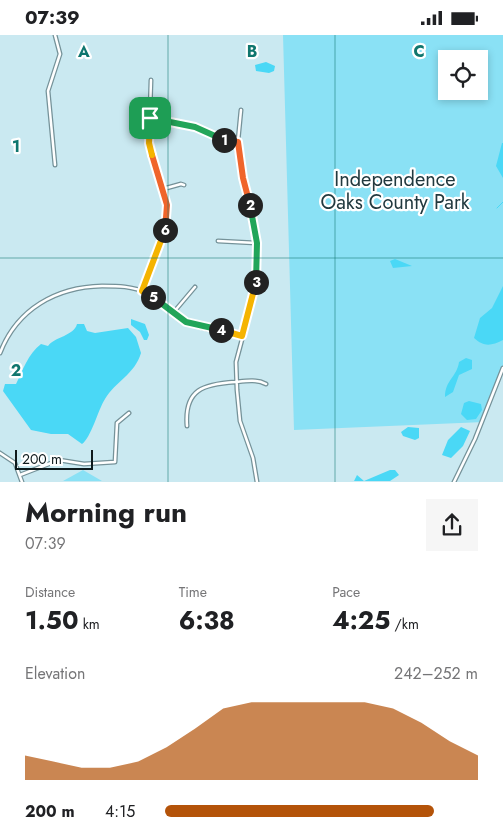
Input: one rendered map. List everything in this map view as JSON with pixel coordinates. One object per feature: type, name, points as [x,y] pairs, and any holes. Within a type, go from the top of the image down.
[{"type":"street","points":[[55,35],[60,53],[48,91],[55,165]]},
{"type":"street","points":[[142,291],[166,226],[167,205],[149,143],[152,80]]},
{"type":"street","points":[[241,110],[237,151],[257,243],[255,287],[236,362],[240,421],[254,458],[257,481]]},
{"type":"street","points":[[150,118],[195,127],[222,140],[238,142]]},
{"type":"street","points":[[163,189],[184,185]]},
{"type":"street","points":[[218,241],[257,243]]},
{"type":"street","points":[[0,353],[11,331],[23,316],[38,304],[57,293],[89,286],[118,286],[142,291],[193,325],[242,336]]},
{"type":"street","points":[[173,313],[195,287]]},
{"type":"street","points":[[454,481],[475,439],[503,368]]},
{"type":"street","points":[[187,426],[187,407],[195,393],[210,384],[259,381],[266,384]]},
{"type":"street","points":[[20,475],[59,460],[84,463],[115,462],[115,429],[120,419],[129,413]]},
{"type":"street","points":[[0,453],[12,461],[22,481]]},
{"type":"green space","name":"Independence Oaks County Park","points":[[283,35],[503,35],[503,368],[484,422],[294,430]]},
{"type":"green space","points":[[83,470],[102,481],[63,481]]},
{"type":"shaded area","points":[[266,62],[275,66],[274,71],[269,73],[256,71],[255,65]]},
{"type":"shaded area","points":[[503,143],[503,178],[496,166]]},
{"type":"shaded area","points":[[395,259],[412,266],[393,268],[390,261]]},
{"type":"shaded area","points":[[503,286],[503,340],[484,344],[474,338],[480,318],[492,308]]},
{"type":"shaded area","points":[[131,319],[145,324],[149,335],[147,340],[144,340],[140,332],[131,325]]},
{"type":"shaded area","points":[[77,324],[84,324],[87,331],[95,333],[128,328],[136,337],[141,353],[134,367],[105,399],[88,436],[82,444],[68,434],[51,434],[31,430],[3,391],[5,384],[16,384],[36,348],[41,344],[48,346],[72,331]]},
{"type":"shaded area","points":[[466,358],[472,360],[472,369],[459,375],[453,392],[445,397],[447,386],[459,362]]},
{"type":"shaded area","points":[[469,401],[481,404],[482,410],[476,419],[467,420],[461,414],[464,403]]},
{"type":"shaded area","points":[[408,427],[419,428],[419,438],[415,440],[403,436],[401,432]]},
{"type":"shaded area","points":[[461,427],[470,431],[463,446],[451,458],[442,455],[448,440]]},
{"type":"shaded area","points":[[390,470],[395,470],[399,475],[390,481],[364,481]]},
{"type":"shaded area","points":[[357,475],[364,481],[354,481]]},
{"type":"waterway","points":[[497,208],[503,202]]},
{"type":"route","points":[[150,118],[177,122],[195,127],[222,140],[238,142],[237,151],[254,221],[258,253],[255,287],[242,336],[186,322],[158,300],[142,291],[162,240],[167,218],[167,205],[149,143],[150,118]]}]
